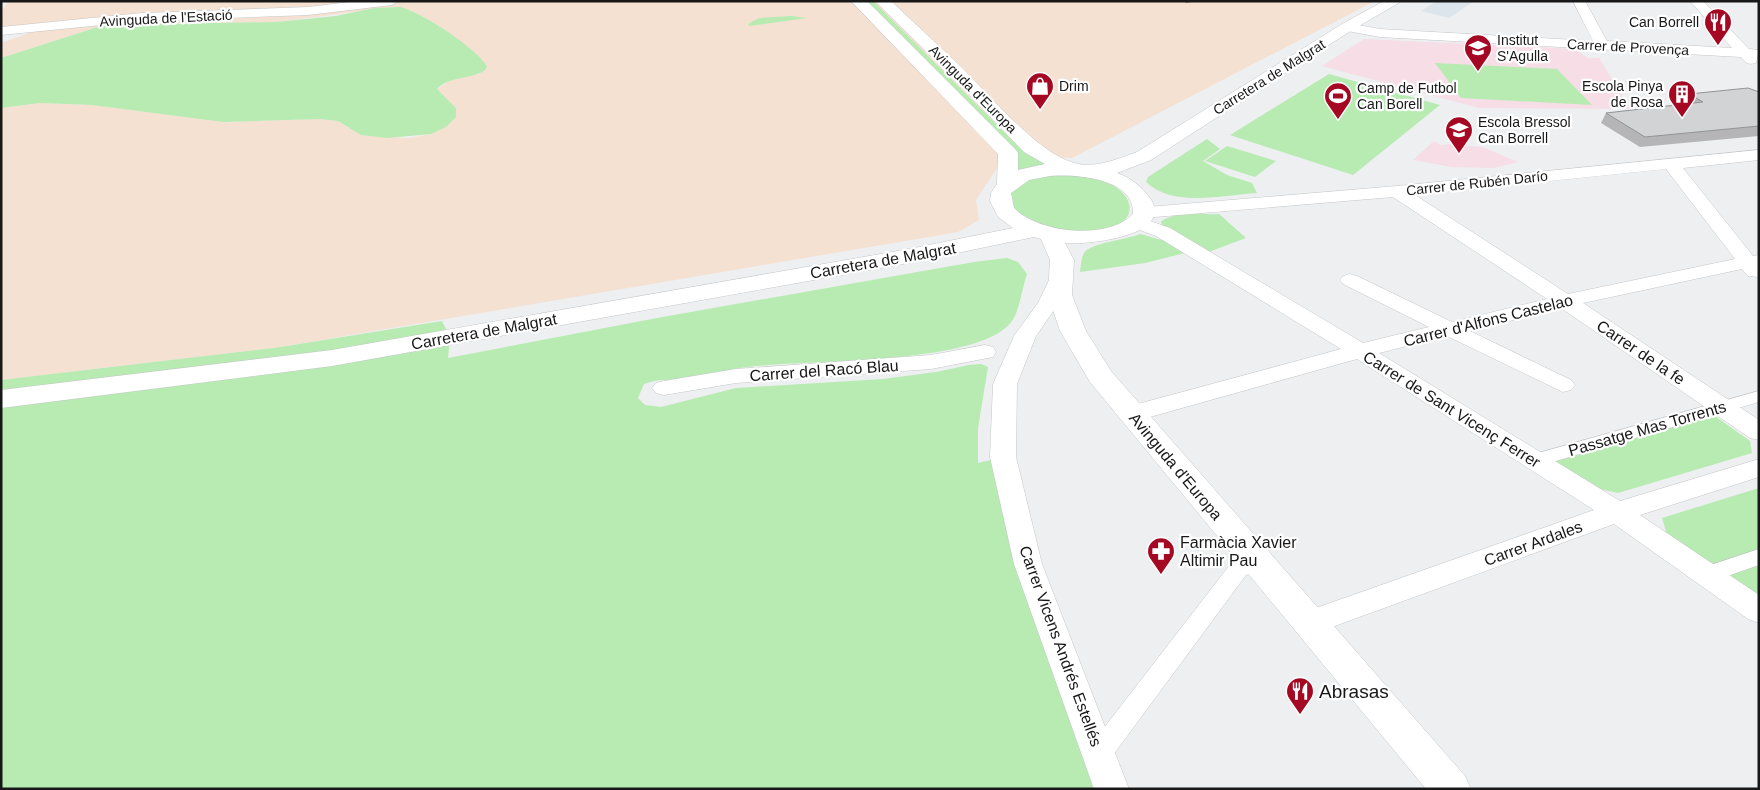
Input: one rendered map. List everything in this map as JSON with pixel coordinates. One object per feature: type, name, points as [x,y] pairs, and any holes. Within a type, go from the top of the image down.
[{"type":"street","name":"Avinguda de l'Estació","points":[[1,31],[142,17],[308,11],[392,1]]},
{"type":"street","name":"Avinguda d'Europa","points":[[858,1],[1008,153],[1007,184],[1000,196],[1004,210]]},
{"type":"street","name":"Avinguda d'Europa","points":[[882,1],[952,67],[1031,148],[1078,170]]},
{"type":"street","name":"Carretera de Malgrat","points":[[1078,170],[1112,168],[1144,156],[1347,27],[1396,1]]},
{"type":"street","points":[[1578,1],[1603,46]]},
{"type":"street","points":[[1696,1],[1754,55],[1759,68]]},
{"type":"street","name":"Carrer de Provença","points":[[1347,27],[1380,33],[1754,55]]},
{"type":"street","name":"Carrer de Rubén Darío","points":[[1137,204],[1194,206],[1398,191],[1759,155]]},
{"type":"street","name":"Carretera de Malgrat","points":[[1137,204],[1131,172],[1144,156]]},
{"type":"street","points":[[1671,164],[1755,267]]},
{"type":"street","points":[[1004,210],[1020,223],[1043,232],[1088,238],[1117,233],[1137,204],[1111,178],[1078,170],[1033,172],[1007,184]]},
{"type":"street","name":"Carrer de la fe","points":[[1398,191],[1759,432]]},
{"type":"street","name":"Carrer de Sant Vicenç Ferrer","points":[[1137,204],[1163,232],[1360,351],[1616,512],[1759,610]]},
{"type":"street","name":"Carretera de Malgrat","points":[[964,246],[1004,210]]},
{"type":"street","name":"Avinguda d'Europa","points":[[1043,232],[1060,269],[1060,295],[1073,331],[1100,376],[1451,789]]},
{"type":"street","name":"Carretera de Malgrat","points":[[1,399],[332,358],[1043,232]]},
{"type":"street","points":[[1060,269],[1088,238]]},
{"type":"street","name":"Carrer d'Alfons Castelao","points":[[1132,414],[1360,351],[1564,301],[1755,267]]},
{"type":"street","name":"Carrer Vicens Andrés Estellés","points":[[1060,269],[1048,303],[1025,336],[1005,384],[1003,457],[1028,564],[1112,789]]},
{"type":"street","points":[[1350,280],[1563,385]]},
{"type":"street","name":"Carrer del Racó Blau","points":[[664,388],[736,376],[931,362],[985,352],[1025,336]]},
{"type":"street","name":"Carrer del Racó Blau","points":[[985,352],[1014,361]]},
{"type":"street","name":"Passatge Mas Torrents","points":[[1535,461],[1759,396]]},
{"type":"street","name":"Carrer Ardales","points":[[1310,623],[1616,512],[1759,468]]},
{"type":"street","points":[[1707,575],[1759,557]]},
{"type":"street","points":[[1099,754],[1239,568],[1259,564]]},
{"type":"shaded area","points":[[9,1],[1375,1],[1072,158],[1000,155],[997,168],[976,200],[979,220],[958,232],[274,348],[1,380],[1,108],[40,103],[92,105],[223,122],[320,119],[338,121],[361,135],[409,138],[431,134],[453,121],[450,102],[437,89],[454,78],[480,74],[485,64],[472,51],[433,22],[410,10],[393,7],[276,22],[104,25],[1,58],[1,43],[41,29],[1,27],[1,11]]},
{"type":"shaded area","points":[[1437,1],[1474,1],[1449,18],[1421,11]]},
{"type":"shaded area","name":"Institut S'Agulla","points":[[1364,39],[1575,49],[1587,58],[1599,58],[1630,109],[1479,108],[1322,66]]},
{"type":"shaded area","name":"Escola Bressol Can Borrell","points":[[1434,141],[1441,145],[1482,147],[1518,162],[1493,168],[1452,167],[1413,160]]},
{"type":"green space","points":[[864,1],[873,1],[1024,152],[1046,164],[1017,171]]},
{"type":"green space","points":[[400,7],[420,15],[448,32],[473,51],[487,67],[479,74],[449,81],[437,89],[456,108],[456,117],[446,127],[431,134],[387,138],[361,135],[338,121],[320,119],[223,122],[92,105],[40,103],[1,108],[1,58],[104,25],[276,22],[336,16],[374,8]]},
{"type":"green space","points":[[791,16],[807,18],[749,26],[748,24],[759,18]]},
{"type":"green space","points":[[1435,63],[1557,69],[1592,105],[1461,98]]},
{"type":"green space","name":"Camp de Futbol Can Borell","points":[[1329,74],[1440,105],[1353,175],[1230,135]]},
{"type":"green space","points":[[1207,139],[1220,149],[1203,161],[1227,175],[1252,183],[1257,193],[1199,198],[1184,197],[1170,195],[1157,190],[1146,182],[1148,177]]},
{"type":"green space","points":[[1227,146],[1276,161],[1255,177],[1205,161]]},
{"type":"green space","points":[[1043,175],[1068,175],[1108,183],[1124,194],[1130,208],[1128,214],[1117,225],[1107,229],[1076,233],[1059,231],[1017,216],[1008,194],[1017,184]]},
{"type":"green space","points":[[1219,214],[1246,238],[1206,253],[1163,227],[1161,222],[1180,215]]},
{"type":"green space","points":[[1140,234],[1169,242],[1185,253],[1145,263],[1080,272],[1082,257],[1088,250],[1101,244]]},
{"type":"green space","points":[[1007,258],[1018,262],[1027,274],[1015,316],[1012,321],[994,336],[965,346],[929,353],[889,358],[748,367],[680,380],[654,381],[644,384],[638,398],[645,405],[661,407],[736,388],[883,379],[981,364],[988,367],[978,428],[978,463],[1003,457],[1112,789],[1,789],[1,380],[274,348],[442,321],[450,337],[448,358],[657,318],[974,262]]},
{"type":"green space","points":[[1712,414],[1750,441],[1752,453],[1618,493],[1595,488],[1546,458]]},
{"type":"green space","points":[[1759,488],[1759,552],[1716,567],[1667,535],[1662,518]]},
{"type":"green space","points":[[1759,562],[1759,596],[1726,574]]},
{"type":"building","points":[[1748,88],[1759,92],[1759,126],[1645,137],[1606,113],[1703,102],[1689,94]]},
{"type":"place","name":"Can Borrell","points":[[1718,46]]},
{"type":"place","name":"Institut S'Agulla","points":[[1478,72]]},
{"type":"place","name":"Drim","points":[[1040,110]]},
{"type":"place","name":"Escola Pinya de Rosa","points":[[1682,118]]},
{"type":"place","name":"Camp de Futbol Can Borell","points":[[1338,120]]},
{"type":"place","name":"Escola Bressol Can Borrell","points":[[1459,154]]},
{"type":"place","name":"Farmàcia Xavier Altimir Pau","points":[[1161,575]]},
{"type":"place","name":"Abrasas","points":[[1300,715]]}]
